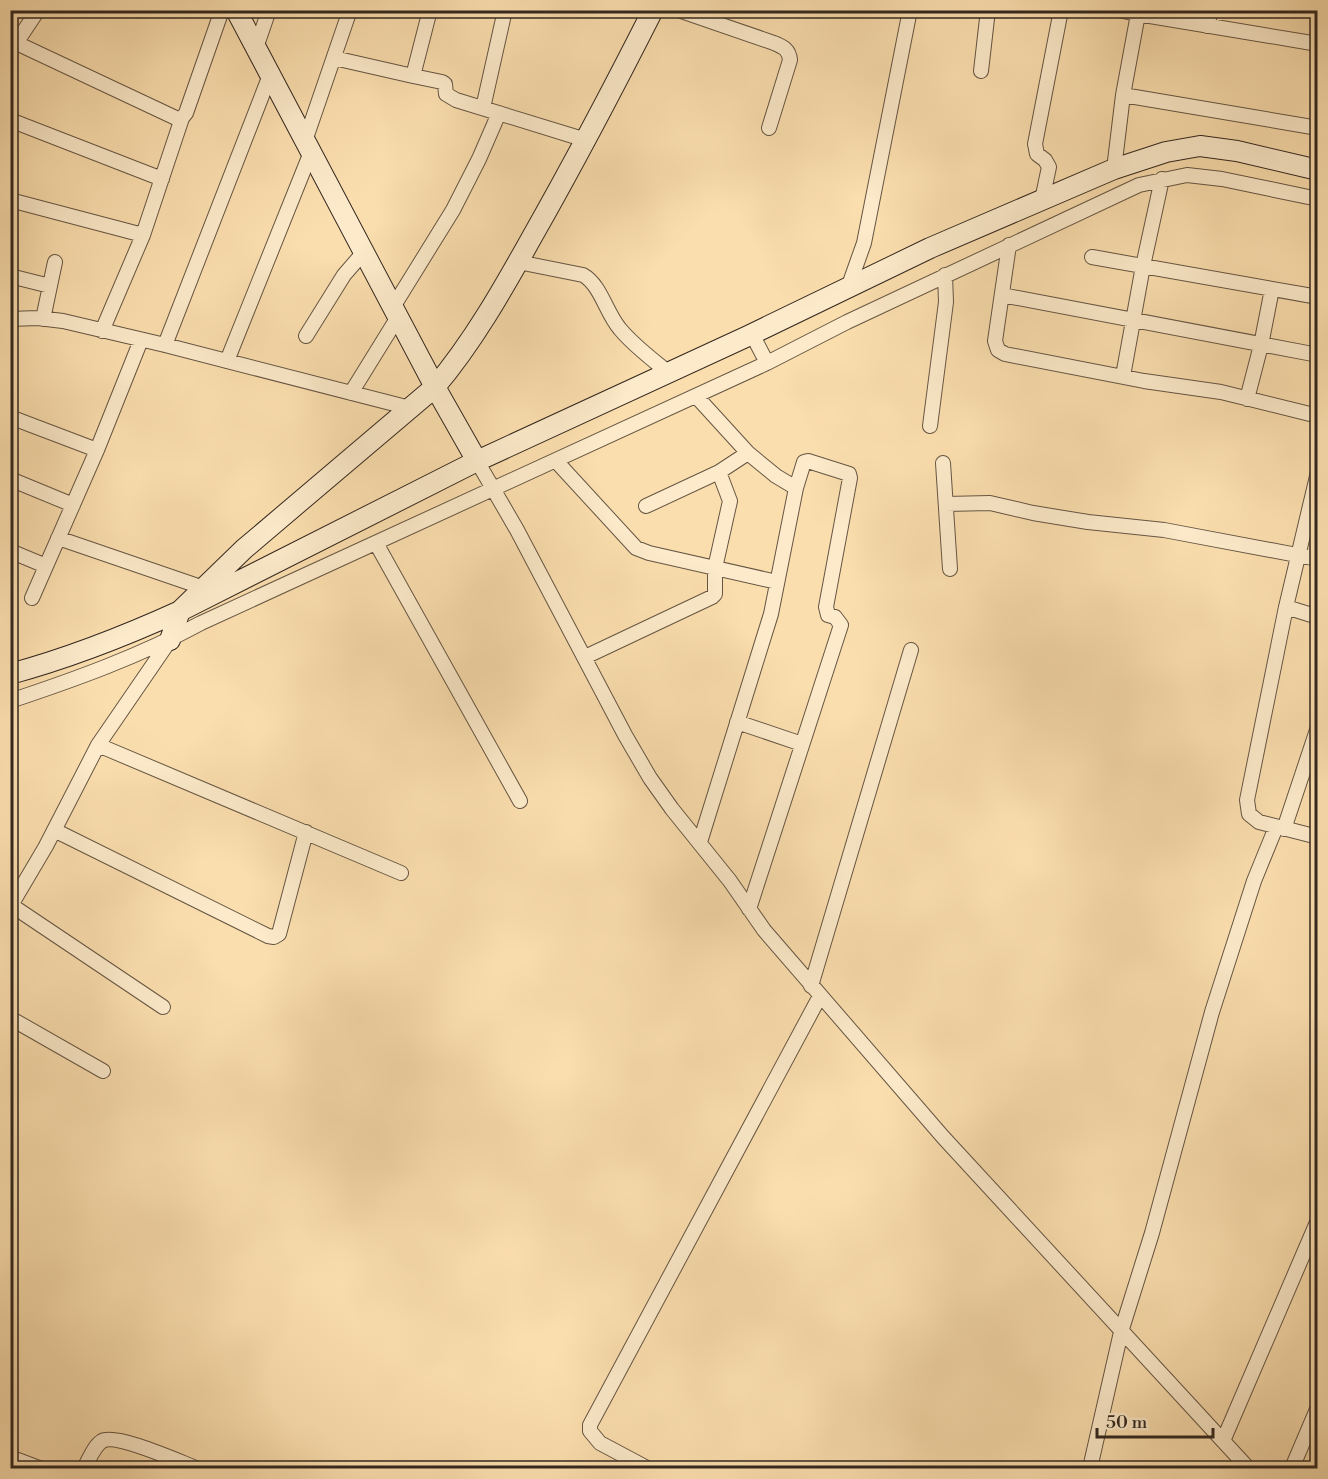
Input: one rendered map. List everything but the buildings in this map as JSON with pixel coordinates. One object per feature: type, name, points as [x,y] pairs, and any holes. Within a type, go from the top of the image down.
[{"type":"street","points":[[38,10],[13,42],[173,118],[182,118]]},
{"type":"street","points":[[102,331],[143,235],[182,118],[186,113],[222,10]]},
{"type":"street","points":[[236,10],[435,387],[650,778],[778,949],[943,1137],[1248,1468]]},
{"type":"street","points":[[256,48],[269,10]]},
{"type":"street","points":[[227,361],[308,147],[350,10]]},
{"type":"street","points":[[413,76],[430,10]]},
{"type":"street","points":[[483,108],[505,10]]},
{"type":"street","points":[[163,1007],[11,906],[99,745],[175,624],[204,588],[244,549],[435,387],[456,362],[519,262],[586,140],[652,10]]},
{"type":"street","points":[[678,10],[787,49],[790,53],[790,60],[769,128]]},
{"type":"street","points":[[848,288],[864,243],[910,10]]},
{"type":"street","points":[[981,71],[988,10]]},
{"type":"street","points":[[1042,200],[1049,167],[1045,160],[1037,154],[1035,144],[1061,10]]},
{"type":"street","points":[[1118,10],[1317,44]]},
{"type":"street","points":[[1207,26],[1211,10]]},
{"type":"street","points":[[1114,169],[1123,95],[1138,14]]},
{"type":"street","points":[[334,58],[442,82],[446,94],[450,97],[586,140]]},
{"type":"street","points":[[165,345],[270,75]]},
{"type":"street","points":[[1123,95],[1317,128]]},
{"type":"street","points":[[351,393],[453,210],[499,113]]},
{"type":"street","points":[[10,120],[162,179]]},
{"type":"street","points":[[10,674],[131,633],[175,624],[201,623],[376,543],[484,475],[556,460],[696,396],[848,288],[930,248],[1114,169],[1166,152],[1200,146],[1237,151],[1317,170]]},
{"type":"street","points":[[10,701],[86,676],[175,624],[484,475],[669,373],[760,349],[847,322],[1139,185],[1186,175],[1222,179],[1317,199]]},
{"type":"street","points":[[1123,376],[1162,179]]},
{"type":"street","points":[[10,200],[143,235]]},
{"type":"street","points":[[1009,245],[995,341],[998,350],[1005,354],[1221,392],[1317,416]]},
{"type":"street","points":[[306,336],[344,275],[364,252]]},
{"type":"street","points":[[1092,257],[1317,297]]},
{"type":"street","points":[[43,319],[55,262]]},
{"type":"street","points":[[519,262],[583,275],[592,280],[607,311],[620,329],[642,352],[669,373]]},
{"type":"street","points":[[930,426],[946,302],[945,275]]},
{"type":"street","points":[[10,276],[50,286]]},
{"type":"street","points":[[1248,399],[1272,289]]},
{"type":"street","points":[[1002,295],[1317,355]]},
{"type":"street","points":[[10,319],[63,321],[410,408]]},
{"type":"street","points":[[32,598],[97,450],[141,340]]},
{"type":"street","points":[[696,396],[748,453],[776,476],[796,488]]},
{"type":"street","points":[[10,417],[97,450]]},
{"type":"street","points":[[646,506],[719,472],[748,453]]},
{"type":"street","points":[[556,460],[636,548],[649,553],[777,582]]},
{"type":"street","points":[[700,842],[771,614],[796,488],[804,462],[808,461],[845,472],[850,478],[826,607],[828,615],[835,617],[841,625],[749,909]]},
{"type":"street","points":[[943,463],[950,569]]},
{"type":"street","points":[[585,657],[715,594],[715,568],[730,501],[719,472]]},
{"type":"street","points":[[1317,472],[1246,800],[1248,814],[1260,822],[1317,837]]},
{"type":"street","points":[[10,479],[73,505]]},
{"type":"street","points":[[946,504],[990,503],[1088,522],[1164,530],[1317,559]]},
{"type":"street","points":[[58,538],[204,588]]},
{"type":"street","points":[[376,543],[520,801]]},
{"type":"street","points":[[10,551],[46,566]]},
{"type":"street","points":[[1286,607],[1317,617]]},
{"type":"street","points":[[648,1468],[600,1443],[590,1431],[590,1425],[816,991],[911,650]]},
{"type":"street","points":[[737,722],[802,744]]},
{"type":"street","points":[[1090,1468],[1121,1332],[1152,1233],[1212,1012],[1254,882],[1280,828],[1317,727]]},
{"type":"street","points":[[99,745],[401,873]]},
{"type":"street","points":[[54,830],[274,937],[279,934],[306,832]]},
{"type":"street","points":[[10,1018],[103,1071]]},
{"type":"street","points":[[1223,1441],[1317,1220]]},
{"type":"street","points":[[1292,1468],[1317,1407]]},
{"type":"street","points":[[84,1468],[100,1442],[109,1438],[148,1449],[196,1468]]},
{"type":"street","points":[[10,1457],[39,1468]]}]
